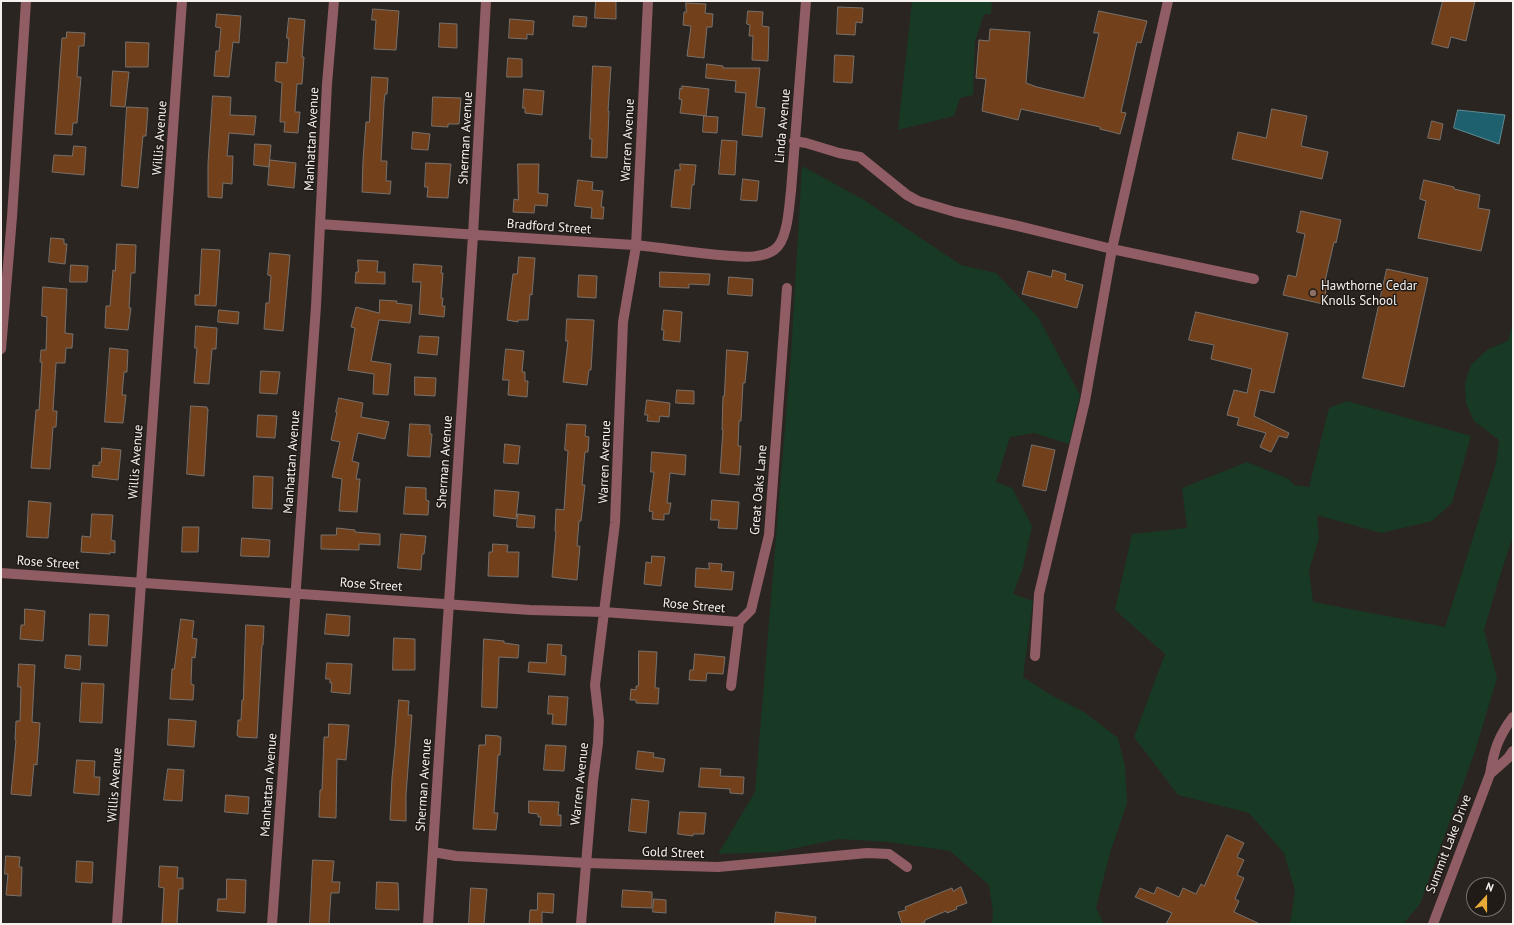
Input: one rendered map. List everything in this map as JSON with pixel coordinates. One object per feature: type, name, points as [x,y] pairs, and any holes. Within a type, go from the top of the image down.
[{"type":"street","points":[[1,349],[12,217],[26,1]]},
{"type":"street","name":"Willis Avenue","points":[[117,924],[182,1]]},
{"type":"street","name":"Manhattan Avenue","points":[[272,924],[316,306],[334,1]]},
{"type":"street","name":"Sherman Avenue","points":[[428,924],[473,235],[486,1]]},
{"type":"street","name":"Warren Avenue","points":[[581,924],[599,721],[595,685],[615,523],[623,322],[636,246],[648,1]]},
{"type":"street","name":"Linda Avenue","points":[[776,249],[784,235],[788,218],[806,1]]},
{"type":"street","points":[[1035,656],[1039,594],[1086,401],[1112,249],[1168,1]]},
{"type":"street","points":[[794,142],[806,143],[860,158],[907,195],[918,201],[955,212],[1112,249],[1254,278]]},
{"type":"street","name":"Bradford Street","points":[[320,224],[636,246],[733,256],[763,255],[776,249]]},
{"type":"street","name":"Great Oaks Lane","points":[[739,622],[751,610],[769,535],[787,288]]},
{"type":"street","name":"Rose Street","points":[[1,573],[530,610],[604,612],[739,622]]},
{"type":"street","points":[[731,686],[739,622]]},
{"type":"street","name":"Summit Lake Drive","points":[[1433,924],[1490,774],[1498,739],[1513,717]]},
{"type":"street","name":"Summit Lake Drive","points":[[1490,774],[1508,758],[1513,751]]},
{"type":"street","name":"Gold Street","points":[[433,852],[456,856],[718,868],[867,853],[889,854],[907,867]]},
{"type":"green space","points":[[912,1],[992,1],[991,14],[984,14],[975,41],[973,95],[960,98],[954,116],[898,130]]},
{"type":"green space","points":[[802,166],[864,200],[961,265],[996,273],[1038,317],[1080,395],[1069,444],[1034,433],[1010,437],[996,482],[1012,488],[1032,526],[1023,568],[1013,594],[1033,601],[1023,677],[1051,695],[1084,712],[1118,738],[1125,766],[1127,803],[1110,853],[1096,908],[1104,924],[992,924],[993,911],[989,885],[950,851],[889,842],[839,839],[777,852],[718,854],[755,792],[791,355]]},
{"type":"green space","points":[[1513,322],[1513,536],[1484,630],[1497,678],[1475,751],[1420,904],[1403,924],[1290,924],[1295,891],[1284,853],[1249,813],[1178,795],[1134,737],[1165,654],[1115,610],[1132,534],[1187,528],[1182,488],[1247,462],[1289,479],[1294,485],[1309,487],[1329,408],[1347,401],[1471,436],[1452,503],[1432,521],[1381,533],[1317,515],[1319,539],[1309,570],[1313,602],[1445,627],[1496,464],[1499,440],[1474,421],[1466,403],[1465,383],[1471,365],[1488,349],[1508,341]]},
{"type":"water","points":[[1458,110],[1505,115],[1499,144],[1454,128]]},
{"type":"building","points":[[596,1],[616,1],[616,19],[595,18]]},
{"type":"building","points":[[1443,1],[1475,1],[1466,41],[1451,37],[1448,48],[1432,44]]},
{"type":"building","points":[[686,3],[706,4],[705,13],[713,14],[712,27],[707,27],[704,58],[687,56],[691,26],[683,25],[684,12],[686,12]]},
{"type":"building","points":[[838,7],[863,8],[862,23],[856,22],[855,35],[837,34]]},
{"type":"building","points":[[373,9],[399,11],[396,50],[374,49],[376,20],[372,20]]},
{"type":"building","points":[[748,11],[763,12],[762,26],[769,27],[768,61],[752,60],[753,36],[749,36],[750,25],[747,24]]},
{"type":"building","points":[[1099,11],[1147,21],[1141,43],[1137,42],[1121,112],[1126,113],[1120,134],[1100,129],[1100,127],[1021,109],[1018,120],[982,111],[986,79],[976,78],[979,40],[989,41],[990,29],[1030,32],[1026,83],[1084,98],[1099,33],[1094,33]]},
{"type":"building","points":[[217,14],[241,16],[239,43],[233,42],[229,77],[214,76],[216,51],[219,51],[221,28],[216,27]]},
{"type":"building","points":[[574,16],[587,17],[586,27],[573,26]]},
{"type":"building","points":[[289,18],[305,20],[302,57],[304,57],[302,84],[297,84],[295,112],[300,112],[298,133],[284,132],[285,122],[280,122],[282,83],[275,81],[276,62],[287,63]]},
{"type":"building","points":[[510,19],[534,21],[533,35],[527,34],[527,39],[509,38]]},
{"type":"building","points":[[440,23],[457,24],[457,48],[439,47]]},
{"type":"building","points":[[67,32],[85,33],[84,46],[79,46],[77,77],[81,77],[77,123],[73,123],[72,135],[55,134],[62,38],[66,38]]},
{"type":"building","points":[[126,42],[149,43],[148,67],[126,67]]},
{"type":"building","points":[[835,55],[854,56],[852,83],[834,82]]},
{"type":"building","points":[[508,58],[522,59],[522,77],[507,77]]},
{"type":"building","points":[[707,64],[723,66],[723,68],[760,68],[756,107],[765,108],[762,137],[742,135],[746,93],[735,92],[736,81],[706,78]]},
{"type":"building","points":[[593,66],[611,67],[607,158],[591,157],[592,139],[590,139]]},
{"type":"building","points":[[113,71],[129,72],[125,107],[111,106]]},
{"type":"building","points":[[372,77],[388,78],[387,94],[385,94],[384,103],[381,161],[387,161],[386,181],[391,181],[390,194],[362,192],[366,122],[369,122]]},
{"type":"building","points":[[682,86],[709,89],[706,116],[680,113],[682,100],[679,99],[680,88],[682,89]]},
{"type":"building","points":[[524,89],[544,91],[542,115],[525,113],[525,108],[523,108]]},
{"type":"building","points":[[213,96],[231,97],[230,115],[256,116],[254,135],[229,133],[227,156],[233,156],[232,184],[223,183],[222,198],[208,197],[208,164]]},
{"type":"building","points":[[433,97],[461,98],[459,124],[448,124],[448,127],[432,126]]},
{"type":"building","points":[[127,107],[148,108],[146,136],[143,136],[138,188],[122,186]]},
{"type":"building","points":[[1272,109],[1307,116],[1301,146],[1328,152],[1322,179],[1232,159],[1238,132],[1266,138]]},
{"type":"building","points":[[704,116],[718,117],[717,133],[703,132]]},
{"type":"building","points":[[1432,121],[1443,124],[1440,140],[1428,138]]},
{"type":"building","points":[[413,132],[430,134],[428,150],[412,149]]},
{"type":"building","points":[[722,140],[737,141],[735,175],[719,174]]},
{"type":"building","points":[[255,144],[271,145],[269,167],[254,165]]},
{"type":"building","points":[[74,146],[86,147],[84,175],[52,172],[54,155],[72,156]]},
{"type":"building","points":[[270,160],[296,163],[294,188],[268,185]]},
{"type":"building","points":[[426,163],[451,164],[448,198],[427,197],[428,187],[425,187]]},
{"type":"building","points":[[518,164],[539,164],[538,193],[548,194],[547,206],[535,205],[534,213],[513,212],[514,199],[518,200]]},
{"type":"building","points":[[680,164],[696,165],[694,185],[692,185],[690,209],[671,207],[675,170],[680,170]]},
{"type":"building","points":[[743,179],[759,181],[757,201],[741,200]]},
{"type":"building","points":[[578,180],[593,182],[592,190],[603,191],[601,207],[604,207],[603,219],[591,218],[592,208],[575,206]]},
{"type":"building","points":[[1424,180],[1480,195],[1478,208],[1490,210],[1481,251],[1418,238],[1426,201],[1420,199]]},
{"type":"building","points":[[1301,211],[1341,220],[1325,281],[1328,282],[1323,304],[1283,295],[1288,275],[1296,277],[1305,234],[1297,232]]},
{"type":"building","points":[[51,238],[64,239],[64,244],[67,244],[65,264],[49,262]]},
{"type":"building","points":[[117,244],[136,245],[135,273],[131,273],[129,308],[131,308],[128,330],[105,328],[106,306],[110,306]]},
{"type":"building","points":[[202,249],[220,250],[216,306],[195,305],[195,295],[199,295]]},
{"type":"building","points":[[270,253],[290,255],[283,331],[264,329],[266,303],[269,303],[271,276],[268,275]]},
{"type":"building","points":[[519,257],[535,258],[528,320],[518,320],[518,322],[507,320],[513,274],[517,274]]},
{"type":"building","points":[[358,260],[378,261],[377,272],[385,272],[385,284],[355,283],[356,272],[358,272]]},
{"type":"building","points":[[414,264],[442,266],[441,273],[443,273],[441,298],[443,298],[442,306],[445,306],[444,317],[419,314],[421,282],[413,282]]},
{"type":"building","points":[[71,265],[88,266],[87,282],[70,282]]},
{"type":"building","points":[[1387,269],[1428,278],[1404,387],[1363,378]]},
{"type":"building","points":[[1053,270],[1066,274],[1065,280],[1083,285],[1077,308],[1022,294],[1028,271],[1051,277]]},
{"type":"building","points":[[660,272],[710,274],[709,285],[689,284],[689,288],[660,287]]},
{"type":"building","points":[[579,275],[597,276],[596,298],[578,297]]},
{"type":"building","points":[[729,277],[753,279],[752,296],[728,294]]},
{"type":"building","points":[[43,287],[67,289],[65,333],[73,334],[72,348],[66,348],[65,363],[56,363],[53,411],[57,411],[56,427],[53,427],[50,469],[31,468],[36,410],[39,410],[42,362],[40,362],[41,350],[46,350],[47,317],[42,316]]},
{"type":"building","points":[[380,300],[397,301],[396,303],[412,305],[410,323],[379,320],[371,361],[391,364],[388,395],[373,394],[374,374],[348,370],[355,328],[351,327],[356,307],[379,313]]},
{"type":"building","points":[[219,310],[239,312],[238,324],[218,322]]},
{"type":"building","points":[[664,310],[682,312],[680,342],[663,340],[664,330],[662,330]]},
{"type":"building","points":[[1196,312],[1288,333],[1274,393],[1260,390],[1254,416],[1289,433],[1287,438],[1279,436],[1271,452],[1260,447],[1266,433],[1237,425],[1239,418],[1227,415],[1234,390],[1247,393],[1252,369],[1211,359],[1214,345],[1189,340]]},
{"type":"building","points":[[567,319],[594,320],[591,370],[589,370],[587,385],[563,382],[568,341],[566,341]]},
{"type":"building","points":[[196,326],[217,328],[216,349],[212,349],[209,384],[194,383],[197,348],[195,348]]},
{"type":"building","points":[[420,336],[439,337],[437,355],[418,353]]},
{"type":"building","points":[[110,348],[128,350],[127,372],[124,372],[122,395],[126,395],[123,423],[105,422]]},
{"type":"building","points":[[506,349],[524,351],[522,372],[525,372],[525,381],[528,381],[527,397],[508,395],[509,380],[503,380]]},
{"type":"building","points":[[727,350],[748,352],[745,383],[743,383],[741,421],[739,421],[738,446],[741,446],[739,475],[720,473],[723,430],[723,396]]},
{"type":"building","points":[[261,371],[280,372],[277,394],[260,393]]},
{"type":"building","points":[[415,377],[436,378],[435,396],[415,395]]},
{"type":"building","points":[[677,390],[694,391],[694,404],[676,403]]},
{"type":"building","points":[[339,398],[363,403],[361,417],[389,422],[385,439],[358,433],[352,461],[359,463],[356,479],[360,479],[357,512],[339,511],[342,479],[332,477],[340,442],[331,440]]},
{"type":"building","points":[[647,400],[670,403],[669,417],[660,416],[659,422],[647,421],[648,415],[645,415]]},
{"type":"building","points":[[191,406],[207,407],[208,409],[204,476],[187,474]]},
{"type":"building","points":[[258,415],[277,416],[275,438],[257,437]]},
{"type":"building","points":[[410,424],[430,425],[430,434],[432,434],[430,457],[408,456]]},
{"type":"building","points":[[567,424],[586,425],[585,436],[589,437],[588,452],[585,452],[582,485],[585,485],[581,521],[579,521],[577,546],[580,546],[577,580],[552,577],[556,531],[556,509],[564,510],[568,451],[565,450]]},
{"type":"building","points":[[505,444],[520,446],[518,464],[504,463]]},
{"type":"building","points":[[1032,445],[1055,450],[1046,491],[1023,486]]},
{"type":"building","points":[[102,448],[121,450],[118,480],[92,477],[93,465],[99,466],[99,462],[101,462]]},
{"type":"building","points":[[652,452],[686,455],[685,475],[670,473],[667,503],[671,503],[669,514],[664,514],[664,520],[652,519],[653,512],[649,511],[654,472],[651,472]]},
{"type":"building","points":[[254,476],[273,477],[272,509],[253,508]]},
{"type":"building","points":[[406,487],[426,488],[426,500],[429,501],[428,515],[404,514]]},
{"type":"building","points":[[495,490],[519,492],[516,519],[494,516]]},
{"type":"building","points":[[712,500],[739,502],[737,529],[718,528],[719,520],[711,520]]},
{"type":"building","points":[[29,501],[51,503],[48,538],[27,537]]},
{"type":"building","points":[[92,514],[113,515],[111,540],[115,541],[115,553],[81,552],[82,536],[90,537]]},
{"type":"building","points":[[518,514],[535,516],[534,528],[517,527]]},
{"type":"building","points":[[183,527],[199,527],[198,552],[182,552]]},
{"type":"building","points":[[337,528],[355,530],[355,532],[380,534],[380,545],[359,544],[359,550],[321,549],[321,535],[336,535]]},
{"type":"building","points":[[401,534],[426,536],[424,554],[422,554],[421,570],[398,568]]},
{"type":"building","points":[[242,538],[270,540],[269,557],[241,556]]},
{"type":"building","points":[[493,544],[508,545],[507,552],[519,552],[518,577],[488,576],[489,552],[492,552]]},
{"type":"building","points":[[652,556],[665,557],[661,586],[644,584],[646,562],[651,563]]},
{"type":"building","points":[[709,563],[722,564],[721,571],[734,572],[732,590],[695,587],[696,568],[709,569]]},
{"type":"building","points":[[25,609],[45,611],[43,641],[20,639],[21,625],[24,625]]},
{"type":"building","points":[[90,614],[109,615],[107,646],[89,645]]},
{"type":"building","points":[[327,614],[350,616],[349,636],[325,634]]},
{"type":"building","points":[[181,619],[194,621],[192,638],[197,639],[195,658],[192,657],[191,684],[194,685],[193,700],[170,699],[172,669],[174,669]]},
{"type":"building","points":[[246,625],[264,626],[257,738],[239,737],[237,735],[238,720],[241,720],[243,700]]},
{"type":"building","points":[[394,638],[415,639],[415,670],[393,670]]},
{"type":"building","points":[[484,639],[504,641],[504,643],[519,645],[518,658],[499,657],[497,708],[482,707]]},
{"type":"building","points":[[548,644],[562,645],[561,655],[566,656],[565,675],[528,672],[529,662],[546,663]]},
{"type":"building","points":[[639,651],[657,652],[655,688],[659,688],[658,704],[636,703],[636,700],[630,700],[631,689],[636,690],[636,686],[638,686]]},
{"type":"building","points":[[695,654],[725,657],[723,674],[707,673],[706,681],[689,680],[690,670],[693,670]]},
{"type":"building","points":[[66,655],[81,656],[80,670],[65,668]]},
{"type":"building","points":[[327,663],[352,664],[350,694],[331,692],[332,683],[330,683],[330,679],[326,679]]},
{"type":"building","points":[[19,664],[35,665],[32,722],[40,723],[37,765],[34,764],[31,796],[11,794],[16,740],[16,721],[20,721],[21,687],[18,687]]},
{"type":"building","points":[[82,683],[104,684],[102,723],[80,722]]},
{"type":"building","points":[[549,696],[568,697],[566,725],[552,724],[553,714],[548,714]]},
{"type":"building","points":[[399,700],[409,701],[408,715],[412,715],[406,795],[406,821],[390,820]]},
{"type":"building","points":[[169,719],[196,721],[194,747],[168,745]]},
{"type":"building","points":[[329,724],[349,725],[346,760],[337,759],[336,818],[319,817],[320,790],[322,790],[324,737],[328,737]]},
{"type":"building","points":[[486,735],[501,737],[500,755],[498,755],[494,813],[498,813],[496,830],[473,829],[479,745],[485,745]]},
{"type":"building","points":[[546,745],[566,746],[564,771],[544,770]]},
{"type":"building","points":[[638,751],[654,753],[653,757],[665,759],[663,772],[636,769]]},
{"type":"building","points":[[77,760],[95,761],[94,777],[100,777],[99,795],[74,793]]},
{"type":"building","points":[[701,768],[721,769],[720,776],[744,777],[743,794],[730,793],[730,789],[699,787]]},
{"type":"building","points":[[168,769],[184,770],[182,801],[164,800]]},
{"type":"building","points":[[226,795],[249,797],[248,814],[225,812]]},
{"type":"building","points":[[632,799],[649,801],[646,833],[629,831]]},
{"type":"building","points":[[529,801],[559,802],[558,815],[561,815],[561,826],[540,825],[541,817],[538,817],[538,814],[529,813]]},
{"type":"building","points":[[680,812],[706,813],[704,834],[693,834],[693,836],[678,834]]},
{"type":"building","points":[[1227,835],[1244,843],[1237,857],[1244,860],[1237,875],[1244,878],[1235,899],[1239,901],[1234,912],[1260,924],[1166,924],[1172,913],[1135,897],[1140,888],[1154,894],[1157,887],[1179,897],[1183,888],[1196,894],[1201,884],[1204,886]]},
{"type":"building","points":[[6,856],[20,857],[19,867],[22,867],[21,896],[6,895],[8,874],[5,874]]},
{"type":"building","points":[[313,860],[334,861],[332,882],[340,882],[339,893],[331,893],[329,924],[310,924]]},
{"type":"building","points":[[77,861],[93,862],[92,883],[76,882]]},
{"type":"building","points":[[160,866],[178,867],[177,878],[183,878],[183,889],[179,889],[177,924],[162,924],[164,888],[159,887]]},
{"type":"building","points":[[227,879],[246,880],[245,913],[217,911],[218,899],[226,899]]},
{"type":"building","points":[[377,882],[398,883],[399,910],[376,909]]},
{"type":"building","points":[[961,887],[967,903],[956,907],[957,909],[947,913],[946,911],[925,920],[925,922],[920,924],[902,924],[898,912],[906,910],[905,907],[952,888],[953,891]]},
{"type":"building","points":[[471,888],[487,889],[484,924],[469,924]]},
{"type":"building","points":[[623,890],[652,892],[652,908],[622,907]]},
{"type":"building","points":[[538,893],[554,894],[553,913],[542,912],[542,924],[529,924],[530,910],[537,910]]},
{"type":"building","points":[[654,899],[666,900],[666,913],[653,912]]},
{"type":"building","points":[[776,912],[816,917],[815,924],[775,924]]},
{"type":"place","name":"Hawthorne Cedar Knolls School","points":[[1313,293]]}]
